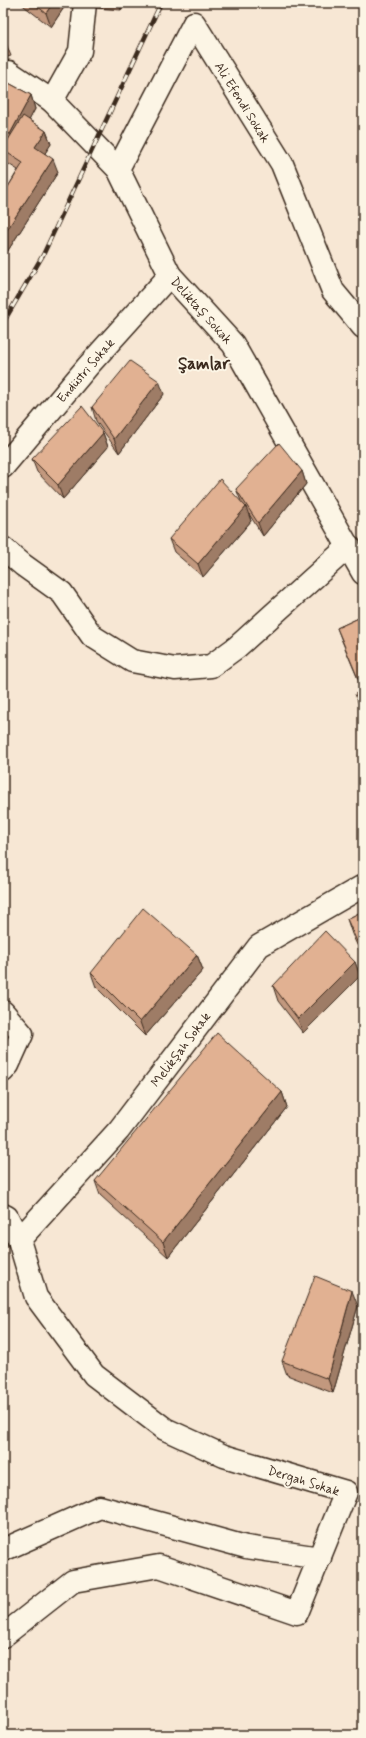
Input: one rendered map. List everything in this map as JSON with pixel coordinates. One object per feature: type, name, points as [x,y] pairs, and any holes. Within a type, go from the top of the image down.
[{"type":"street","points":[[52,101],[80,51],[85,3]]},
{"type":"street","name":"Ali Efendi Sokak","points":[[118,169],[194,23],[282,164],[333,291],[363,327]]},
{"type":"street","name":"Deliktaş Sokak","points":[[3,73],[9,72],[52,101],[118,169],[170,275],[233,344],[363,572]]},
{"type":"street","name":"Endüstri Sokak","points":[[3,467],[88,366],[170,275]]},
{"type":"street","points":[[3,548],[23,565],[62,593],[92,636],[132,661],[176,669],[211,666],[237,647],[349,546]]},
{"type":"street","name":"Melikşah Sokak","points":[[19,1240],[119,1130],[258,946],[363,886]]},
{"type":"street","points":[[3,1012],[22,1034],[8,1065],[3,1071]]},
{"type":"street","name":"Dergah Sokak","points":[[3,1215],[7,1217],[19,1240],[36,1297],[94,1375],[166,1429],[204,1447],[224,1456],[346,1492],[297,1613],[159,1566],[73,1581],[3,1636]]},
{"type":"street","points":[[3,1550],[100,1507],[246,1547],[320,1558]]},
{"type":"building","points":[[33,3],[53,3],[46,13]]},
{"type":"building","points":[[3,36],[6,43],[3,43]]},
{"type":"building","points":[[3,80],[31,95],[10,134],[3,131]]},
{"type":"building","points":[[23,116],[46,131],[35,147],[53,159],[3,236],[3,184],[8,187],[23,163],[3,150],[3,148]]},
{"type":"building","points":[[130,361],[159,381],[114,439],[92,407]]},
{"type":"building","points":[[82,406],[103,433],[58,485],[32,459]]},
{"type":"building","points":[[279,443],[302,471],[258,523],[236,489]]},
{"type":"building","points":[[220,479],[246,507],[198,564],[169,539]]},
{"type":"building","points":[[363,616],[363,687],[362,688],[337,628]]},
{"type":"building","points":[[363,691],[363,715],[355,694]]},
{"type":"building","points":[[143,908],[197,955],[140,1022],[91,973]]},
{"type":"building","points":[[363,911],[363,955],[347,919]]},
{"type":"building","points":[[325,931],[355,962],[298,1019],[273,986]]},
{"type":"building","points":[[217,1033],[282,1092],[163,1242],[95,1181]]},
{"type":"building","points":[[315,1276],[352,1291],[328,1379],[282,1361]]},
{"type":"railway","points":[[3,323],[43,255],[161,3]]},
{"type":"district","name":"Şamlar","points":[[204,363]]}]
